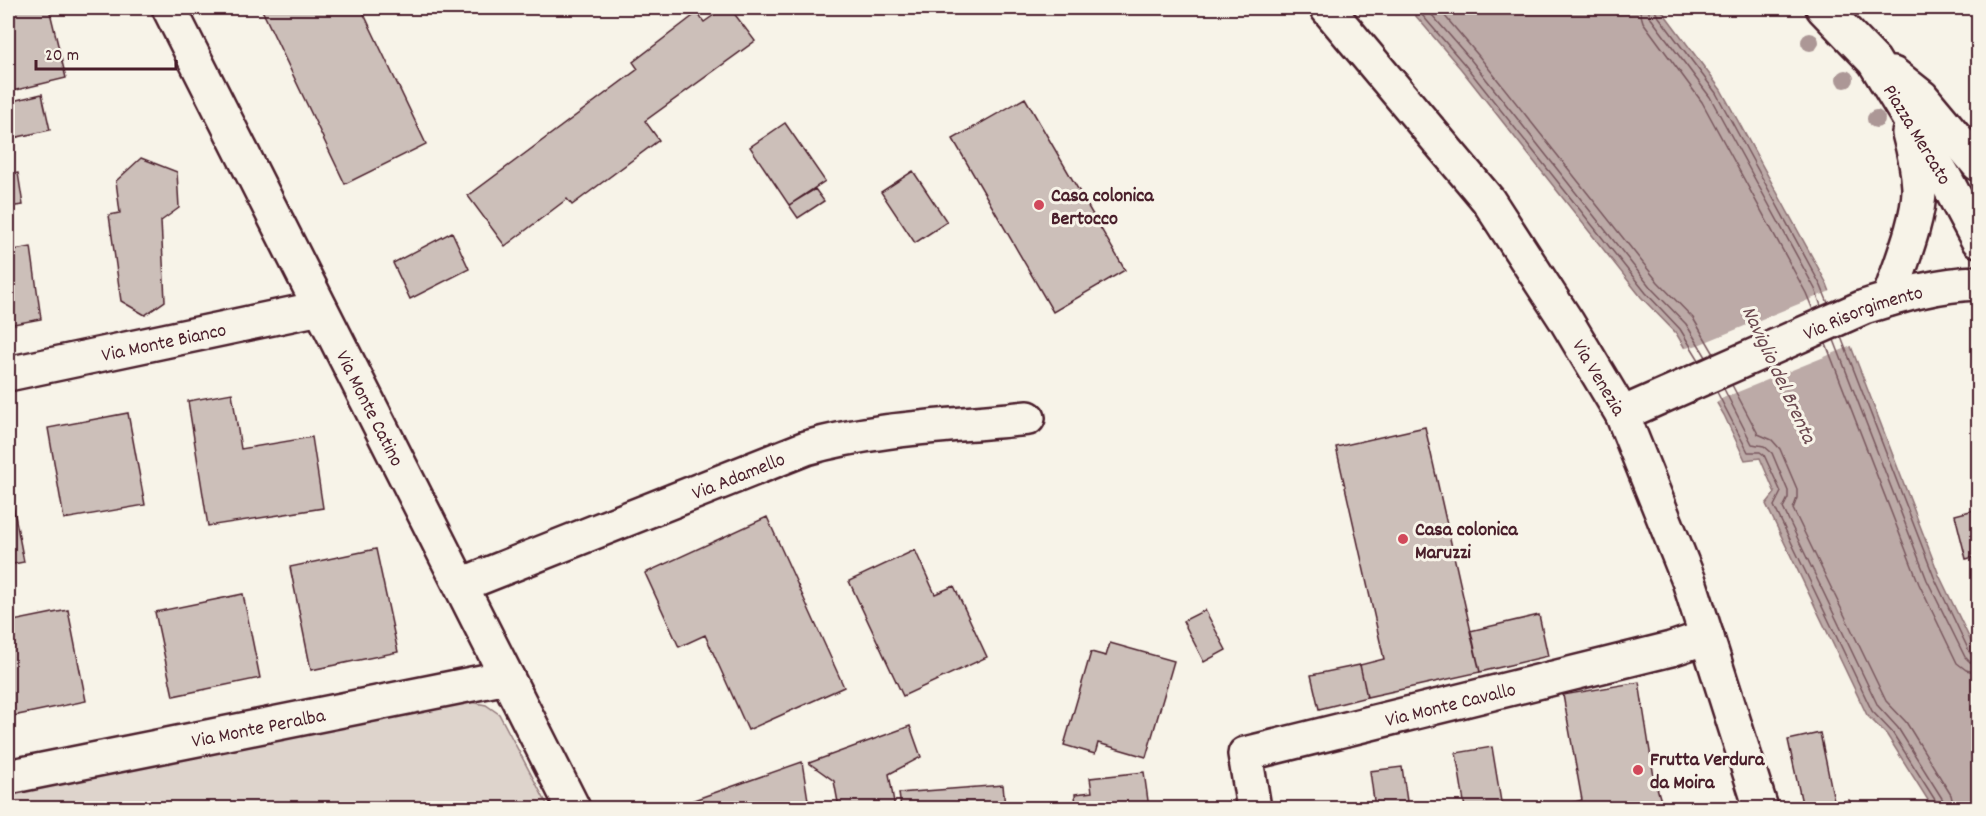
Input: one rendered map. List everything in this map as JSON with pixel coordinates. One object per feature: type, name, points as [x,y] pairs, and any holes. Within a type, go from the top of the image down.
[{"type":"street","name":"Via Monte Catino","points":[[169,8],[573,808]]},
{"type":"street","name":"Via Venezia","points":[[1327,8],[1488,200],[1567,322],[1622,414],[1689,581],[1761,808]]},
{"type":"street","name":"Piazza Mercato","points":[[1823,8],[1874,61],[1922,97],[1978,164]]},
{"type":"street","name":"Piazza Mercato","points":[[1874,61],[1945,178],[1978,240]]},
{"type":"street","name":"Piazza Mercato","points":[[1874,61],[1909,133],[1916,159],[1919,189],[1916,213],[1877,303]]},
{"type":"street","name":"Via Risorgimento","points":[[1622,414],[1877,303],[1942,286],[1978,283]]},
{"type":"street","name":"Via Monte Bianco","points":[[8,374],[320,308]]},
{"type":"street","name":"Via Adamello","points":[[461,585],[817,445],[871,434],[1028,418]]},
{"type":"street","name":"Via Monte Cavallo","points":[[1254,808],[1245,754],[1671,649],[1707,637]]},
{"type":"street","name":"Via Monte Peralba","points":[[8,777],[507,677]]},
{"type":"shaded area","points":[[466,701],[486,705],[499,714],[549,808],[8,808],[8,792]]},
{"type":"water","name":"Naviglio del Brenta","points":[[1409,8],[1660,8],[1721,90],[1827,284],[1939,575],[1978,656],[1978,808],[1933,808],[1887,735],[1867,715],[1766,504],[1775,493],[1760,458],[1745,460],[1724,415],[1676,333],[1641,297],[1461,69]]},
{"type":"pier","points":[[1833,290],[1854,345],[1723,398],[1714,405],[1682,349],[1698,345]]},
{"type":"building","points":[[8,8],[49,8],[66,78],[8,92]]},
{"type":"building","points":[[261,8],[361,8],[426,144],[345,184]]},
{"type":"building","points":[[724,8],[730,8],[755,41],[645,121],[659,140],[572,205],[567,199],[505,246],[468,196],[638,69],[633,62],[697,13],[704,22]]},
{"type":"building","points":[[42,94],[50,130],[13,138],[8,102]]},
{"type":"building","name":"Casa colonica Bertocco","points":[[1025,98],[1125,270],[1053,312],[953,139]]},
{"type":"building","points":[[785,123],[825,181],[789,205],[750,147]]},
{"type":"building","points":[[141,158],[177,172],[179,208],[161,221],[165,301],[145,315],[121,301],[109,215],[120,213],[116,181]]},
{"type":"building","points":[[913,171],[947,222],[915,243],[881,192]]},
{"type":"building","points":[[18,173],[23,205],[8,207],[8,174]]},
{"type":"building","points":[[815,189],[824,201],[798,218],[789,205]]},
{"type":"building","points":[[452,232],[469,269],[410,299],[393,263]]},
{"type":"building","points":[[31,247],[41,319],[8,325],[8,251]]},
{"type":"building","points":[[232,393],[241,449],[312,437],[323,508],[208,526],[188,401]]},
{"type":"building","points":[[128,413],[145,505],[64,519],[48,428]]},
{"type":"building","name":"Casa colonica Maruzzi","points":[[1425,427],[1480,672],[1367,697],[1360,665],[1384,659],[1336,447]]},
{"type":"building","points":[[8,479],[24,562],[8,565]]},
{"type":"building","points":[[1978,509],[1978,556],[1966,559],[1955,515]]},
{"type":"building","points":[[767,517],[844,687],[748,730],[705,635],[679,647],[645,573]]},
{"type":"building","points":[[376,549],[398,652],[311,670],[290,567]]},
{"type":"building","points":[[915,550],[935,594],[954,586],[987,657],[903,696],[849,581]]},
{"type":"building","points":[[243,594],[260,678],[173,696],[155,612]]},
{"type":"building","points":[[68,610],[86,701],[8,717],[8,622]]},
{"type":"building","points":[[1205,610],[1226,650],[1204,662],[1183,621]]},
{"type":"building","points":[[1539,615],[1548,656],[1480,672],[1470,631]]},
{"type":"building","points":[[1110,643],[1174,661],[1146,757],[1098,743],[1095,754],[1064,745],[1091,652],[1106,656]]},
{"type":"building","points":[[1360,665],[1367,697],[1319,709],[1311,675]]},
{"type":"building","points":[[1639,682],[1654,777],[1663,808],[1564,808],[1564,805],[1582,800],[1563,695]]},
{"type":"building","points":[[910,726],[921,757],[889,774],[895,808],[839,808],[834,781],[809,763]]},
{"type":"building","points":[[1820,733],[1835,805],[1849,800],[1852,808],[1803,808],[1788,740]]},
{"type":"building","points":[[1492,747],[1502,808],[1465,808],[1456,753]]},
{"type":"building","points":[[802,762],[808,800],[778,808],[671,808]]},
{"type":"building","points":[[1402,767],[1408,808],[1375,808],[1370,771]]},
{"type":"building","points":[[1144,772],[1149,808],[1076,808],[1075,794],[1092,792],[1090,778]]},
{"type":"building","points":[[1003,785],[1005,808],[901,808],[899,793]]},
{"type":"place","name":"Casa colonica Bertocco","points":[[1039,205]]},
{"type":"place","name":"Casa colonica Maruzzi","points":[[1403,539]]},
{"type":"place","name":"Frutta Verdura da Moira","points":[[1638,770]]}]
